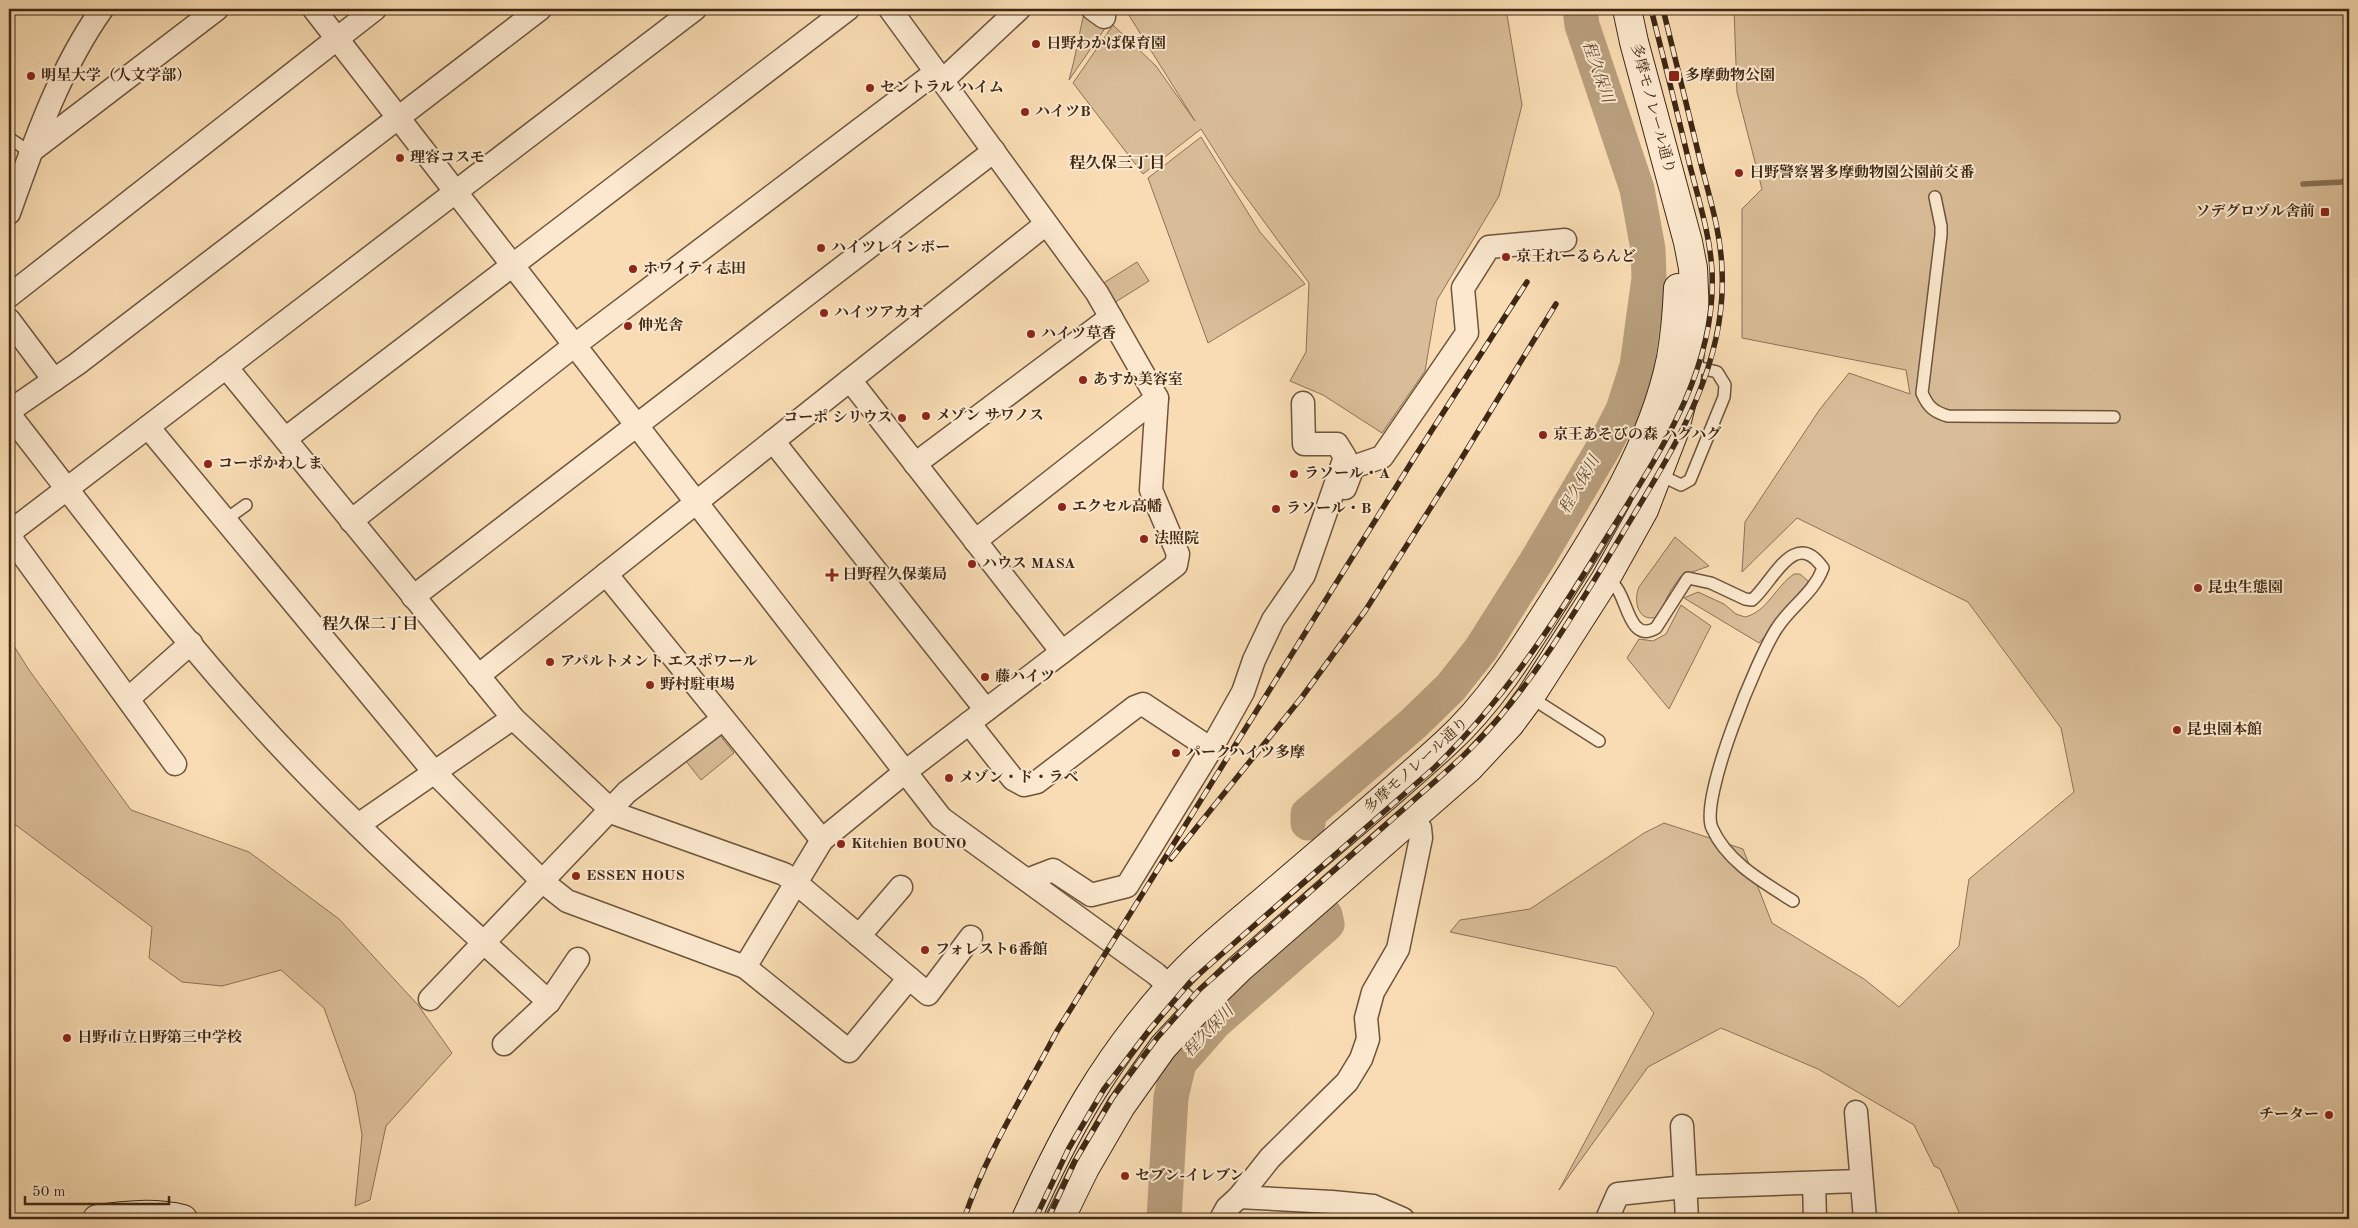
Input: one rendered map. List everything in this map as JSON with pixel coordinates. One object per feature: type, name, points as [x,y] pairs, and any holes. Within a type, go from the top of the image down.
[{"type":"main road","name":"多摩モノレール通り","points":[[1060,1219],[1085,1168],[1121,1106],[1163,1048],[1196,1011],[1240,968],[1412,819],[1488,748],[1530,697],[1605,580],[1644,510],[1651,422],[1680,362],[1678,208],[1627,9]]},
{"type":"main road","name":"多摩モノレール通り","points":[[1026,1219],[1057,1152],[1095,1084],[1136,1027],[1170,987],[1217,942],[1464,725],[1488,697],[1530,637],[1579,561],[1616,497],[1646,469]]},
{"type":"main road","points":[[97,1219],[128,1214],[171,1216],[183,1219]]},
{"type":"street","points":[[9,213],[39,126],[81,43],[102,9]]},
{"type":"street","points":[[30,152],[217,9]]},
{"type":"street","points":[[314,9],[940,818],[1027,880],[1170,987],[1196,1011]]},
{"type":"street","points":[[9,296],[375,9]]},
{"type":"street","points":[[540,9],[9,413],[67,489],[191,643],[302,770],[358,825],[549,1002]]},
{"type":"street","points":[[175,764],[12,540],[13,530],[695,9]]},
{"type":"street","points":[[285,439],[848,9]]},
{"type":"street","points":[[745,967],[822,840],[905,772],[1176,565],[1178,554],[1151,490],[1157,398],[1097,293],[890,9]]},
{"type":"street","points":[[351,520],[575,345],[939,76],[1019,9]]},
{"type":"street","points":[[414,597],[636,424],[994,152]]},
{"type":"street","points":[[478,676],[1046,224]]},
{"type":"street","points":[[1316,540],[1331,530],[1353,467],[1382,457],[1467,333],[1463,288],[1489,247],[1565,240]]},
{"type":"street","points":[[915,464],[1111,317]]},
{"type":"street","points":[[9,320],[54,380]]},
{"type":"street","points":[[226,367],[512,718],[611,810],[635,821],[784,874],[928,994],[971,937]]},
{"type":"street","points":[[850,380],[1062,652]]},
{"type":"street","points":[[975,541],[1157,398]]},
{"type":"street","points":[[1027,880],[1054,870],[1091,895],[1127,886],[1211,749],[1243,692],[1254,660],[1273,620],[1304,575],[1345,457],[1337,444],[1304,444],[1303,403]]},
{"type":"street","points":[[148,427],[434,772],[543,882],[567,901],[745,967],[849,1051],[909,978]]},
{"type":"street","points":[[773,441],[977,717],[1013,779],[1024,785],[1037,782],[1135,707],[1143,704],[1211,749]]},
{"type":"street","points":[[606,574],[822,840]]},
{"type":"street","points":[[128,699],[191,643]]},
{"type":"street","points":[[358,825],[512,718]]},
{"type":"street","points":[[430,999],[627,792],[723,719]]},
{"type":"street","points":[[1221,1219],[1227,1208],[1240,1197],[1270,1158],[1347,1082],[1361,1059],[1368,1039],[1366,1018],[1373,992],[1398,949],[1420,838],[1420,828],[1412,819]]},
{"type":"street","points":[[859,936],[901,887]]},
{"type":"street","points":[[504,1044],[549,1002],[578,959]]},
{"type":"street","points":[[1856,1112],[1864,1219]]},
{"type":"street","points":[[1682,1126],[1687,1219]]},
{"type":"street","points":[[1606,1219],[1618,1194],[1686,1187],[1860,1181]]},
{"type":"street","points":[[1814,1183],[1815,1219]]},
{"type":"street","points":[[1240,1197],[1374,1206],[1403,1219]]},
{"type":"lane","points":[[9,138],[30,152]]},
{"type":"lane","points":[[1935,197],[1941,235],[1922,393],[1928,405],[1936,412],[1948,416],[2114,417]]},
{"type":"lane","points":[[1646,469],[1681,485],[1690,480],[1724,397],[1725,385],[1717,372],[1680,362]]},
{"type":"lane","points":[[225,520],[246,505]]},
{"type":"lane","points":[[1605,580],[1617,587],[1635,625],[1643,631],[1650,632],[1656,628],[1674,596],[1688,578],[1711,583],[1745,599],[1752,600],[1760,594],[1784,561],[1794,555],[1805,553],[1816,558],[1823,568],[1813,588],[1777,628],[1752,675],[1730,736],[1710,804],[1711,826],[1723,846],[1752,875],[1793,902]]},
{"type":"lane","points":[[1530,697],[1599,741]]},
{"type":"shaded area","points":[[1085,9],[1108,24],[1069,80],[1074,62]]},
{"type":"shaded area","points":[[1125,9],[1506,9],[1522,105],[1499,196],[1437,300],[1425,371],[1382,433],[1323,395],[1290,381],[1306,352],[1309,283],[1230,175],[1201,129],[1143,174],[1073,83],[1113,25],[1156,66],[1195,121]]},
{"type":"shaded area","name":"多摩動物公園","points":[[1734,9],[2349,9],[2349,1219],[1962,1219],[1940,1169],[1934,1166],[1914,1125],[1818,1069],[1721,1028],[1648,1067],[1559,1190],[1654,1013],[1616,967],[1450,932],[1460,920],[1530,909],[1644,833],[1664,823],[1743,849],[1772,923],[1864,979],[1899,1007],[1959,946],[1969,879],[2074,792],[2061,728],[1968,602],[1797,518],[1742,572],[1745,522],[1820,409],[1849,373],[1910,394],[1906,370],[1742,338],[1742,209],[1762,189],[1737,92]]},
{"type":"shaded area","points":[[1201,137],[1260,232],[1305,284],[1208,343],[1148,178]]},
{"type":"shaded area","points":[[1137,262],[1149,281],[1114,303],[1102,284]]},
{"type":"shaded area","points":[[1675,537],[1709,566],[1681,576],[1671,590],[1657,617],[1645,617],[1641,614],[1637,604],[1639,587]]},
{"type":"shaded area","points":[[1794,574],[1800,574],[1808,581],[1807,588],[1759,643],[1684,598],[1698,592],[1724,604],[1736,614],[1745,617],[1759,610]]},
{"type":"shaded area","points":[[1681,605],[1711,626],[1669,709],[1627,658],[1639,639],[1653,641],[1666,634]]},
{"type":"shaded area","points":[[9,638],[29,670],[131,810],[249,852],[339,919],[418,1005],[452,1053],[386,1126],[370,1200],[355,1206],[362,1135],[355,1094],[324,1008],[281,970],[222,986],[182,982],[149,958],[152,927],[9,820]]},
{"type":"shaded area","points":[[719,734],[734,753],[701,780],[685,760]]},
{"type":"waterway","name":"程久保川","points":[[1308,823],[1308,814],[1413,724],[1451,687],[1481,649],[1536,562],[1605,445],[1623,410],[1637,366],[1649,278],[1648,249],[1637,189],[1582,25],[1580,9]]},
{"type":"waterway","points":[[2303,184],[2342,182],[2349,178]]},
{"type":"waterway","name":"程久保川","points":[[1164,1219],[1171,1097],[1179,1063],[1215,1022],[1327,924],[1325,915]]},
{"type":"railway","points":[[1035,1219],[1069,1148],[1104,1089],[1150,1029],[1191,981],[1434,768],[1505,688],[1527,660],[1586,571],[1644,478],[1680,413],[1694,379],[1705,344],[1711,308],[1711,257],[1703,216],[1651,9]]},
{"type":"railway","points":[[1048,1219],[1075,1161],[1113,1097],[1157,1038],[1200,989],[1459,759],[1498,719],[1555,643],[1640,505],[1676,442],[1692,410],[1715,342],[1721,307],[1722,270],[1720,244],[1715,219],[1663,9]]},
{"type":"railway","points":[[964,1219],[983,1170],[1057,1031],[1416,455],[1527,282]]},
{"type":"railway","points":[[1171,859],[1302,697],[1365,611],[1556,304]]},
{"type":"place","name":"日野わかば保育園","points":[[1036,44]]},
{"type":"place","name":"明星大学（人文学部）","points":[[31,76]]},
{"type":"place","name":"多摩動物公園","points":[[1674,76]]},
{"type":"place","name":"セントラル ハイム","points":[[870,88]]},
{"type":"place","name":"ハイツB","points":[[1025,112]]},
{"type":"place","name":"理容コスモ","points":[[400,158]]},
{"type":"place","name":"日野警察署多摩動物園公園前交番","points":[[1739,173]]},
{"type":"place","name":"ソデグロヅル舎前","points":[[2325,212]]},
{"type":"place","name":"ハイツレインボー","points":[[821,248]]},
{"type":"place","name":"京王れーるらんど","points":[[1506,257]]},
{"type":"place","name":"ホワイティ志田","points":[[633,269]]},
{"type":"place","name":"ハイツアカオ","points":[[824,313]]},
{"type":"place","name":"伸光舎","points":[[628,326]]},
{"type":"place","name":"ハイツ草香","points":[[1031,334]]},
{"type":"place","name":"あすか美容室","points":[[1083,380]]},
{"type":"place","name":"メゾン サワノス","points":[[926,416]]},
{"type":"place","name":"コーポ シリウス","points":[[902,418]]},
{"type":"place","name":"京王あそびの森 ハグハグ","points":[[1543,435]]},
{"type":"place","name":"コーポかわしま","points":[[208,464]]},
{"type":"place","name":"ラソール・A","points":[[1294,474]]},
{"type":"place","name":"エクセル高幡","points":[[1062,507]]},
{"type":"place","name":"ラソール・B","points":[[1276,509]]},
{"type":"place","name":"法照院","points":[[1144,539]]},
{"type":"place","name":"ハウス MASA","points":[[972,564]]},
{"type":"place","name":"日野程久保薬局","points":[[832,575]]},
{"type":"place","name":"昆虫生態園","points":[[2198,588]]},
{"type":"place","name":"アパルトメント エスポワール","points":[[550,662]]},
{"type":"place","name":"藤ハイツ","points":[[985,677]]},
{"type":"place","name":"野村駐車場","points":[[650,685]]},
{"type":"place","name":"昆虫園本館","points":[[2177,730]]},
{"type":"place","name":"パークハイツ多摩","points":[[1176,753]]},
{"type":"place","name":"メゾン・ド・ラベ","points":[[949,778]]},
{"type":"place","name":"Kitchien BOUNO","points":[[841,844]]},
{"type":"place","name":"ESSEN HOUS","points":[[576,876]]},
{"type":"place","name":"フォレスト6番館","points":[[925,950]]},
{"type":"place","name":"日野市立日野第三中学校","points":[[67,1038]]},
{"type":"place","name":"チーター","points":[[2329,1115]]},
{"type":"place","name":"セブン-イレブン","points":[[1125,1176]]},
{"type":"district","name":"程久保三丁目","points":[[1117,164]]},
{"type":"district","name":"程久保二丁目","points":[[370,625]]}]
